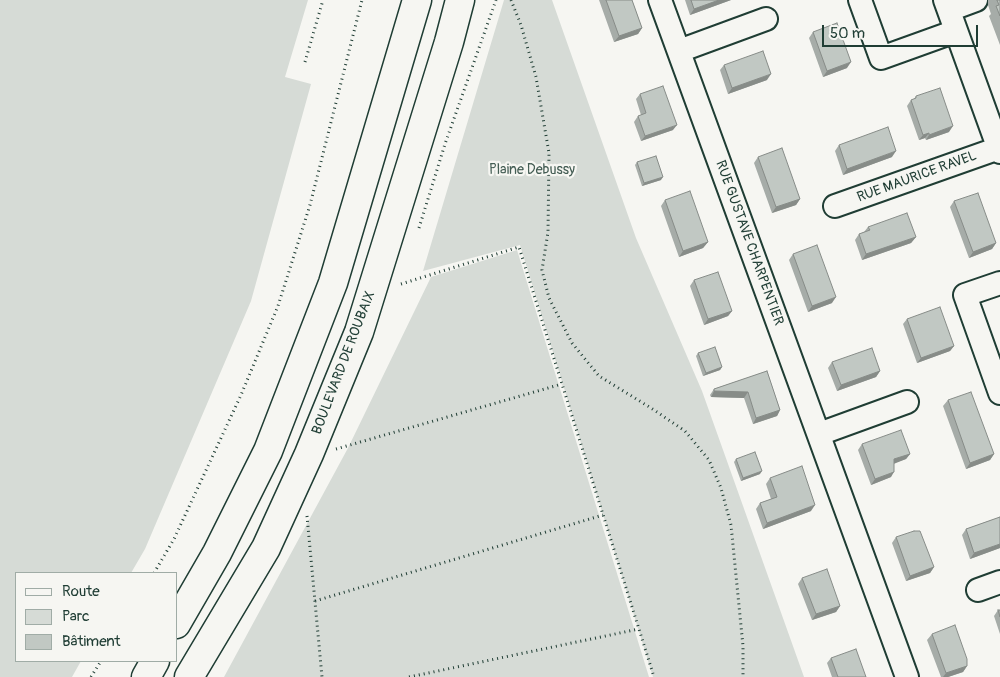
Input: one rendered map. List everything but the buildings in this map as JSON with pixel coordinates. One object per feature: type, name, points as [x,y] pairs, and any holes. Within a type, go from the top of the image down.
[{"type":"main road","points":[[178,621],[217,553],[268,451],[332,283],[417,0]]},
{"type":"main road","name":"BOULEVARD DE ROUBAIX","points":[[189,677],[266,548],[309,454],[355,341],[449,42],[460,0]]},
{"type":"main road","points":[[146,677],[154,662]]},
{"type":"street","name":"RUE GUSTAVE CHARPENTIER","points":[[660,0],[907,677]]},
{"type":"street","points":[[860,0],[881,58],[950,14],[976,0]]},
{"type":"street","name":"RUE MAURICE RAVEL","points":[[835,206],[999,150],[991,97],[950,14]]},
{"type":"street","points":[[679,51],[766,19]]},
{"type":"street","points":[[1000,282],[965,295],[1000,393]]},
{"type":"street","points":[[819,434],[907,402]]},
{"type":"street","points":[[978,590],[1000,582]]},
{"type":"path","points":[[306,62],[323,0]]},
{"type":"path","points":[[155,572],[174,540],[237,404],[278,306],[310,205],[362,0]]},
{"type":"path","points":[[511,0],[521,25],[536,77],[549,153],[548,232],[542,270],[549,298],[572,342],[599,376],[685,431],[709,460],[721,488],[731,525],[743,646],[743,677]]},
{"type":"path","points":[[401,284],[519,248],[654,677]]},
{"type":"path","points":[[328,451],[562,384]]},
{"type":"path","points":[[307,510],[322,677]]},
{"type":"path","points":[[315,601],[603,515]]},
{"type":"path","points":[[409,677],[640,629]]},
{"type":"path","points":[[91,677],[100,662]]},
{"type":"green space","points":[[0,0],[308,0],[285,77],[311,84],[251,301],[145,549],[132,572],[15,572],[15,662],[80,662],[72,677],[0,677]]},
{"type":"green space","name":"Plaine Debussy","points":[[504,0],[552,0],[636,238],[702,391],[804,677],[653,677],[520,245],[423,271]]},
{"type":"green space","points":[[517,250],[649,677],[224,677],[348,448],[431,277]]}]
